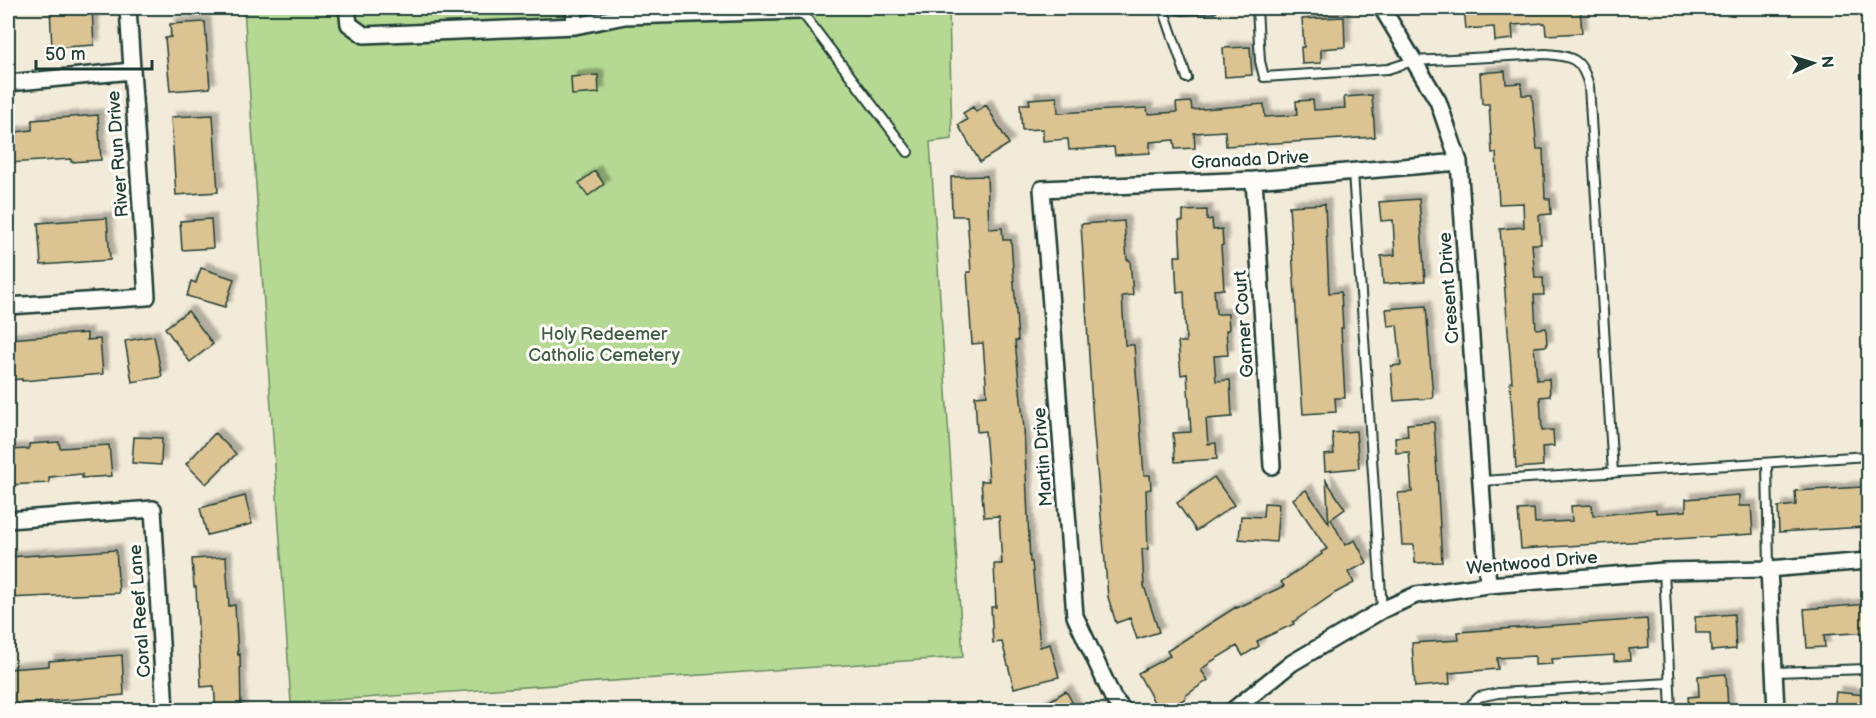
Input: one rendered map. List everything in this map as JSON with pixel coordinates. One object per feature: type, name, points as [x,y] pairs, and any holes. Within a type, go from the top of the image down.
[{"type":"street","name":"River Run Drive","points":[[8,306],[147,297],[128,8]]},
{"type":"street","points":[[347,8],[349,24],[364,35],[575,26],[625,16],[801,9]]},
{"type":"street","points":[[574,8],[575,26]]},
{"type":"street","name":"Cresent Drive","points":[[1382,8],[1438,101],[1459,162],[1488,585]]},
{"type":"street","points":[[8,83],[132,71]]},
{"type":"street","name":"Granada Drive","points":[[1042,189],[1254,180],[1459,162]]},
{"type":"street","name":"Garner Court","points":[[1254,180],[1272,466]]},
{"type":"street","name":"Martin Drive","points":[[1042,189],[1075,616],[1113,698],[1123,711]]},
{"type":"street","name":"Coral Reef Lane","points":[[8,520],[153,509],[165,711]]},
{"type":"street","name":"Wentwood Drive","points":[[1233,711],[1292,663],[1382,610],[1416,595],[1488,585],[1664,571],[1769,570],[1869,561]]},
{"type":"street","points":[[1769,570],[1776,711]]},
{"type":"lane","points":[[1163,8],[1186,78]]},
{"type":"lane","points":[[1173,8],[1183,10],[1213,8]]},
{"type":"lane","points":[[1257,8],[1260,61],[1264,77],[1388,69],[1413,61],[1546,54],[1567,56],[1577,61],[1586,74],[1589,86],[1612,473]]},
{"type":"lane","points":[[801,9],[908,153]]},
{"type":"lane","points":[[1353,172],[1382,610]]},
{"type":"lane","points":[[1482,481],[1869,456]]},
{"type":"lane","points":[[1767,463],[1769,570]]},
{"type":"lane","points":[[1664,571],[1671,711]]},
{"type":"lane","points":[[1774,672],[1869,669]]},
{"type":"lane","points":[[1466,711],[1479,697],[1498,693],[1669,683]]},
{"type":"green space","name":"Holy Redeemer Catholic Cemetery","points":[[244,8],[949,8],[952,139],[930,142],[963,657],[291,703]]},
{"type":"building","points":[[50,8],[92,8],[94,45],[52,48]]},
{"type":"building","points":[[1464,8],[1580,8],[1582,33],[1546,35],[1545,23],[1512,25],[1513,39],[1495,41],[1494,27],[1466,29]]},
{"type":"building","points":[[1344,17],[1345,47],[1321,49],[1321,63],[1302,64],[1301,47],[1304,47],[1302,19]]},
{"type":"building","points":[[205,22],[210,88],[170,91],[165,38],[171,37],[170,24]]},
{"type":"building","points":[[1250,47],[1252,75],[1225,77],[1223,48]]},
{"type":"building","points":[[1505,71],[1506,84],[1521,83],[1522,95],[1532,95],[1537,149],[1543,149],[1545,199],[1550,199],[1551,214],[1539,215],[1541,244],[1532,244],[1535,278],[1543,278],[1544,295],[1534,295],[1536,329],[1546,328],[1547,346],[1534,347],[1537,380],[1549,379],[1550,396],[1540,397],[1542,431],[1553,430],[1554,446],[1542,447],[1543,466],[1516,468],[1500,229],[1524,227],[1523,203],[1499,204],[1496,153],[1492,153],[1489,104],[1482,104],[1480,73]]},
{"type":"building","points":[[598,75],[599,93],[572,95],[571,77]]},
{"type":"building","points":[[1372,95],[1375,137],[1226,146],[1225,131],[1194,133],[1195,148],[1175,149],[1174,140],[1150,142],[1150,153],[1115,155],[1114,147],[1069,150],[1068,139],[1043,141],[1043,129],[1022,130],[1020,104],[1030,104],[1029,99],[1057,97],[1058,113],[1147,108],[1148,114],[1177,112],[1176,103],[1191,102],[1192,110],[1264,104],[1265,117],[1297,115],[1296,101],[1313,100],[1314,110],[1345,108],[1344,97]]},
{"type":"building","points":[[986,105],[1009,144],[980,162],[958,125],[967,120],[963,113],[973,107],[976,112]]},
{"type":"building","points":[[98,115],[101,160],[71,162],[71,159],[8,163],[8,133],[32,130],[32,120]]},
{"type":"building","points":[[213,115],[218,192],[176,195],[171,117]]},
{"type":"building","points":[[595,171],[604,184],[588,196],[579,183]]},
{"type":"building","points":[[987,176],[989,229],[1002,228],[1003,240],[1011,240],[1018,341],[1015,341],[1024,429],[1030,562],[1032,562],[1040,647],[1050,644],[1059,677],[1014,688],[1002,642],[993,643],[991,607],[996,607],[994,564],[1002,564],[999,516],[984,517],[981,481],[989,481],[985,431],[977,432],[975,396],[987,395],[983,343],[972,344],[967,272],[971,272],[967,216],[952,216],[951,177]]},
{"type":"building","points":[[1419,199],[1425,281],[1383,284],[1381,256],[1395,255],[1393,220],[1381,221],[1379,202]]},
{"type":"building","points":[[1325,204],[1329,293],[1341,292],[1345,398],[1335,398],[1336,412],[1303,414],[1289,206]]},
{"type":"building","points":[[1207,210],[1207,220],[1212,219],[1213,230],[1222,229],[1224,289],[1214,290],[1216,314],[1228,314],[1229,330],[1226,330],[1228,355],[1214,356],[1216,381],[1230,380],[1232,417],[1206,419],[1208,444],[1216,443],[1217,459],[1175,462],[1173,433],[1191,432],[1187,374],[1181,375],[1178,342],[1186,342],[1184,292],[1177,293],[1175,256],[1181,256],[1179,221],[1183,221],[1183,211]]},
{"type":"building","points":[[107,218],[110,260],[41,265],[38,223]]},
{"type":"building","points":[[211,219],[213,248],[182,250],[180,221]]},
{"type":"building","points":[[1124,221],[1133,295],[1122,296],[1125,345],[1134,345],[1144,475],[1150,475],[1151,489],[1146,490],[1148,549],[1142,549],[1144,586],[1159,632],[1137,639],[1130,618],[1116,623],[1108,597],[1093,422],[1081,224]]},
{"type":"building","points":[[201,268],[234,279],[225,307],[187,296],[191,281],[196,283]]},
{"type":"building","points":[[1426,306],[1433,398],[1394,401],[1391,366],[1401,365],[1397,325],[1388,326],[1386,309]]},
{"type":"building","points":[[188,311],[213,344],[190,362],[165,328]]},
{"type":"building","points":[[87,333],[87,340],[100,339],[103,374],[22,381],[22,379],[8,380],[8,339]]},
{"type":"building","points":[[154,336],[162,377],[132,382],[125,341]]},
{"type":"building","points":[[1434,422],[1442,562],[1415,563],[1414,545],[1402,545],[1398,493],[1412,492],[1409,452],[1396,453],[1395,437],[1408,436],[1407,424]]},
{"type":"building","points":[[1356,431],[1359,468],[1325,471],[1324,455],[1334,454],[1332,433]]},
{"type":"building","points":[[215,433],[236,454],[206,484],[186,464]]},
{"type":"building","points":[[134,437],[162,438],[161,465],[132,463]]},
{"type":"building","points":[[59,442],[60,448],[109,445],[112,476],[82,478],[82,474],[49,477],[49,483],[8,485],[8,450],[29,449],[29,444]]},
{"type":"building","points":[[1214,477],[1234,505],[1196,531],[1177,503]]},
{"type":"building","points":[[1326,480],[1345,509],[1331,519],[1345,545],[1355,540],[1367,563],[1348,572],[1354,583],[1335,593],[1293,622],[1294,624],[1257,641],[1259,646],[1243,656],[1237,646],[1212,661],[1201,670],[1208,680],[1185,696],[1186,698],[1165,711],[1159,711],[1138,673],[1170,656],[1167,651],[1236,607],[1284,586],[1281,582],[1327,549],[1293,499],[1306,490],[1329,523]]},
{"type":"building","points":[[1862,487],[1865,527],[1779,532],[1778,507],[1796,505],[1795,491]]},
{"type":"building","points":[[1739,495],[1739,506],[1751,506],[1753,534],[1521,549],[1518,510],[1534,509],[1535,523],[1572,521],[1571,506],[1592,505],[1593,516],[1656,509],[1656,513],[1686,511],[1686,499]]},
{"type":"building","points":[[245,496],[252,524],[207,535],[200,508]]},
{"type":"building","points":[[1264,503],[1279,504],[1276,542],[1239,539],[1241,516],[1263,517]]},
{"type":"building","points":[[116,550],[119,593],[8,598],[8,557]]},
{"type":"building","points":[[226,557],[229,606],[235,605],[238,655],[240,654],[241,711],[216,711],[214,686],[201,687],[196,587],[194,587],[192,559]]},
{"type":"building","points":[[1869,604],[1869,632],[1824,635],[1825,647],[1807,648],[1804,609]]},
{"type":"building","points":[[1734,614],[1736,649],[1711,651],[1710,633],[1696,633],[1695,617]]},
{"type":"building","points":[[1647,619],[1649,647],[1629,649],[1630,660],[1614,661],[1614,655],[1551,659],[1552,664],[1535,665],[1535,656],[1497,658],[1498,669],[1449,673],[1450,684],[1415,687],[1412,643],[1459,640],[1458,632]]},
{"type":"building","points":[[122,655],[124,695],[8,705],[8,669],[49,666],[49,661]]},
{"type":"building","points":[[1726,674],[1728,709],[1689,711],[1688,697],[1699,696],[1698,676]]},
{"type":"building","points":[[1066,691],[1077,711],[1033,711],[1056,697]]},
{"type":"building","points":[[1836,692],[1864,695],[1862,711],[1834,711]]}]
